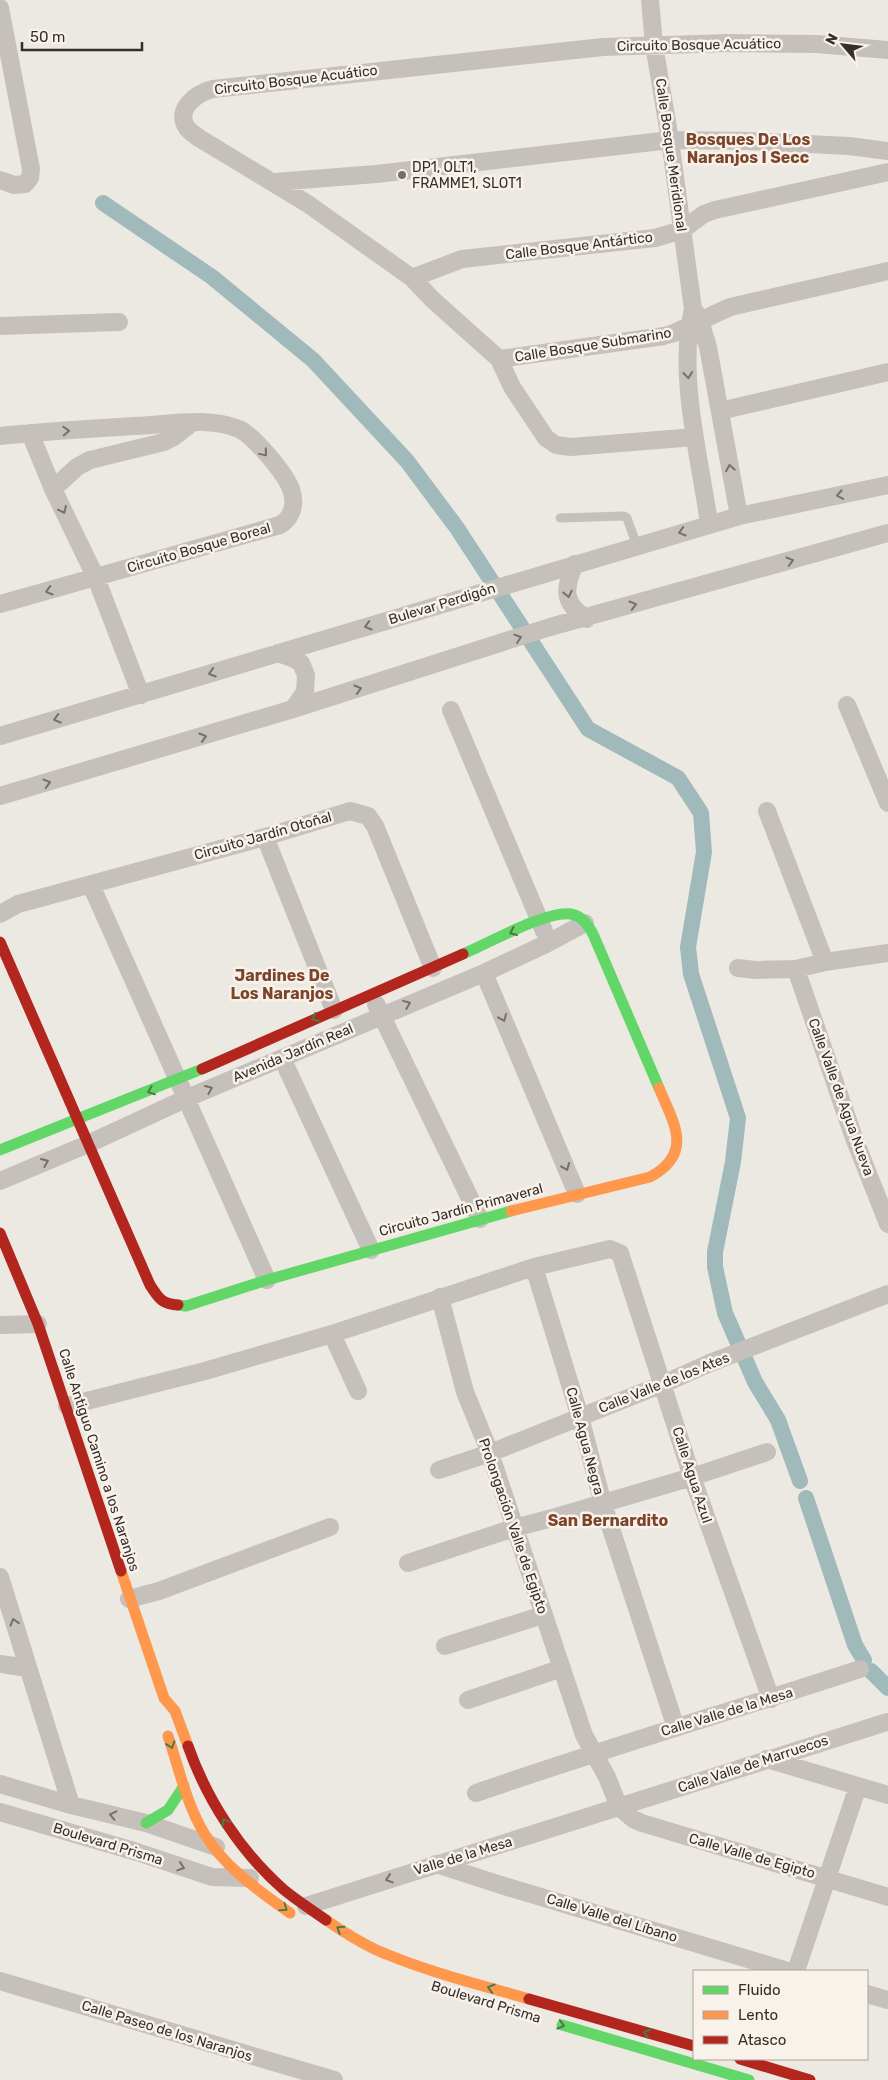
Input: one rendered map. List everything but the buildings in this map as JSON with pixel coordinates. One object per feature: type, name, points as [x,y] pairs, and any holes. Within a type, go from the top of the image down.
[{"type":"street","name":"Calle Bosque Meridional","points":[[650,0],[654,46],[670,140],[694,319],[687,365],[695,437],[709,524]]},
{"type":"street","points":[[0,8],[31,169],[30,178],[26,184],[14,185],[0,180]]},
{"type":"street","name":"Circuito Bosque Acuático","points":[[695,437],[570,448],[556,445],[546,438],[538,428],[512,387],[499,359],[433,300],[412,278],[275,182],[214,149],[188,129],[184,121],[188,102],[202,92],[212,89],[602,47],[816,44],[888,50]]},
{"type":"street","points":[[275,182],[376,174],[670,140],[704,139],[849,146],[888,151]]},
{"type":"street","name":"Calle Bosque Antártico","points":[[412,278],[462,260],[638,241],[682,230],[704,214],[715,210],[888,172]]},
{"type":"street","name":"Calle Bosque Submarino","points":[[499,359],[664,336],[694,319],[730,307],[888,272]]},
{"type":"street","name":"Calle Bosque Meridional","points":[[694,319],[708,347],[739,516]]},
{"type":"street","points":[[2,325],[119,322]]},
{"type":"street","points":[[720,410],[888,372]]},
{"type":"street","points":[[53,489],[77,467],[90,460],[164,442],[192,423]]},
{"type":"street","name":"Circuito Bosque Boreal","points":[[0,436],[192,423],[226,426],[238,429],[251,437],[284,476],[291,489],[293,501],[292,514],[287,521],[266,529],[0,604]]},
{"type":"street","points":[[30,433],[53,489],[96,578],[141,695]]},
{"type":"street","name":"Bulevar Perdigón","points":[[0,736],[709,524],[888,485]]},
{"type":"street","points":[[0,796],[293,709],[486,649],[550,627],[586,619],[888,533]]},
{"type":"street","points":[[575,564],[565,589],[573,608],[586,619]]},
{"type":"street","points":[[278,653],[292,658],[301,664],[306,675],[305,692],[293,709]]},
{"type":"street","points":[[846,705],[888,803]]},
{"type":"street","points":[[451,710],[548,942]]},
{"type":"street","name":"Circuito Jardín Otoñal","points":[[0,914],[18,904],[350,811],[368,816],[375,826],[434,968]]},
{"type":"street","points":[[767,811],[824,962]]},
{"type":"street","points":[[265,836],[334,1010]]},
{"type":"street","points":[[91,885],[266,1280]]},
{"type":"street","name":"Avenida Jardín Real","points":[[0,1150],[178,1080],[540,920],[560,914],[580,919]]},
{"type":"street","name":"Avenida Jardín Real","points":[[0,1181],[88,1144],[185,1099],[484,973],[548,942],[580,919]]},
{"type":"street","name":"Circuito Jardín Primaveral","points":[[88,1144],[150,1285],[166,1304],[186,1306],[266,1280],[480,1219],[650,1177],[661,1172],[670,1164],[677,1152],[677,1136],[672,1119],[593,934],[580,919]]},
{"type":"street","points":[[0,942],[88,1144]]},
{"type":"street","points":[[738,968],[760,970],[796,969],[824,962],[888,953]]},
{"type":"street","name":"Calle Valle de Agua Nueva","points":[[796,969],[854,1138],[888,1224]]},
{"type":"street","points":[[484,973],[577,1194]]},
{"type":"street","points":[[372,995],[480,1219]]},
{"type":"street","points":[[282,1058],[371,1250]]},
{"type":"street","name":"Calle Antiguo Camino a los Naranjos","points":[[0,1233],[38,1324],[67,1406],[129,1599],[164,1698],[174,1711],[195,1766],[217,1811],[244,1848],[266,1873]]},
{"type":"street","name":"Calle Agua Azul","points":[[534,1267],[610,1249],[617,1250],[620,1253],[692,1477],[771,1699]]},
{"type":"street","points":[[67,1406],[205,1371],[332,1334],[534,1267]]},
{"type":"street","name":"Calle Agua Negra","points":[[534,1267],[580,1417],[602,1504],[676,1728]]},
{"type":"street","name":"Calle Valle de los Ates","points":[[440,1470],[490,1453],[663,1384],[710,1362],[888,1294]]},
{"type":"street","name":"Prolongación Valle de Egipto","points":[[440,1297],[465,1392],[490,1453],[584,1735],[607,1777],[620,1808]]},
{"type":"street","points":[[0,1325],[38,1324]]},
{"type":"street","points":[[332,1334],[358,1391]]},
{"type":"street","points":[[408,1563],[514,1528],[692,1477],[767,1452]]},
{"type":"street","points":[[129,1599],[159,1591],[330,1528]]},
{"type":"street","points":[[0,1577],[71,1805]]},
{"type":"street","points":[[445,1646],[543,1615]]},
{"type":"street","points":[[0,1664],[28,1668]]},
{"type":"street","points":[[468,1700],[562,1668]]},
{"type":"street","name":"Calle Valle de la Mesa","points":[[476,1793],[593,1753],[771,1699],[860,1669]]},
{"type":"street","name":"Calle Antiguo Camino a los Naranjos","points":[[164,1698],[163,1720],[184,1786],[204,1832],[214,1847],[245,1878]]},
{"type":"street","name":"Calle Valle de Marruecos","points":[[620,1808],[886,1722]]},
{"type":"street","points":[[767,1759],[888,1795]]},
{"type":"street","name":"Boulevard Prisma","points":[[0,1784],[71,1805],[146,1823],[214,1847],[244,1848]]},
{"type":"street","points":[[146,1823],[168,1810],[184,1786]]},
{"type":"street","points":[[796,1970],[858,1786]]},
{"type":"street","name":"Valle de la Mesa","points":[[303,1913],[436,1864],[620,1808]]},
{"type":"street","name":"Calle Valle de Egipto","points":[[620,1808],[642,1824],[888,1896]]},
{"type":"street","name":"Boulevard Prisma","points":[[0,1812],[137,1852],[212,1877],[245,1878],[266,1873],[303,1913]]},
{"type":"street","name":"Calle Valle del Líbano","points":[[436,1864],[785,1970]]},
{"type":"street","name":"Boulevard Prisma","points":[[245,1878],[303,1913],[393,1957],[494,1989],[693,2046]]},
{"type":"street","name":"Calle Paseo de los Naranjos","points":[[0,1982],[334,2080]]},
{"type":"street","points":[[868,1994],[888,2000]]},
{"type":"street","name":"Boulevard Prisma","points":[[554,2023],[749,2080]]},
{"type":"street","points":[[743,2060],[810,2080]]},
{"type":"lane","points":[[560,518],[624,516],[627,518],[637,546]]},
{"type":"waterway","points":[[103,203],[212,277],[313,360],[407,461],[457,528],[588,729],[678,778],[701,813],[704,852],[688,947],[691,974],[738,1118],[733,1162],[715,1252],[715,1267],[725,1313],[755,1382],[778,1420],[800,1481]]},
{"type":"waterway","points":[[806,1498],[855,1645],[864,1660]]},
{"type":"waterway","points":[[871,1671],[888,1688]]},
{"type":"traffic: fast","points":[[463,954],[547,917],[571,914],[581,919],[587,924],[593,934],[659,1088]]},
{"type":"traffic: fast","points":[[0,1150],[202,1069]]},
{"type":"traffic: fast","points":[[178,1305],[186,1306],[267,1280],[511,1211]]},
{"type":"traffic: fast","points":[[146,1823],[168,1810],[184,1786]]},
{"type":"traffic: fast","points":[[562,2025],[749,2080]]},
{"type":"traffic: slow","points":[[511,1211],[650,1177],[664,1168],[672,1158],[676,1148],[677,1137],[659,1088]]},
{"type":"traffic: slow","points":[[121,1571],[164,1698],[175,1711],[188,1746]]},
{"type":"traffic: slow","points":[[168,1736],[192,1810],[212,1845],[221,1857],[242,1877],[290,1913]]},
{"type":"traffic: slow","points":[[326,1920],[378,1951],[403,1961],[529,1999]]},
{"type":"traffic: jam","points":[[0,942],[150,1285],[161,1300],[178,1305]]},
{"type":"traffic: jam","points":[[202,1069],[463,954]]},
{"type":"traffic: jam","points":[[0,1233],[38,1324],[121,1571]]},
{"type":"traffic: jam","points":[[188,1746],[215,1805],[239,1841],[267,1874],[283,1889],[326,1920]]},
{"type":"traffic: jam","points":[[529,1999],[693,2046]]},
{"type":"traffic: jam","points":[[743,2060],[810,2080]]},
{"type":"place","name":"DP1, OLT1, FRAMME1, SLOT1","points":[[402,175]]},
{"type":"district","name":"Bosques De Los Naranjos I Secc","points":[[748,148]]},
{"type":"district","name":"Jardines De Los Naranjos","points":[[282,984]]},
{"type":"district","name":"San Bernardito","points":[[608,1520]]}]
